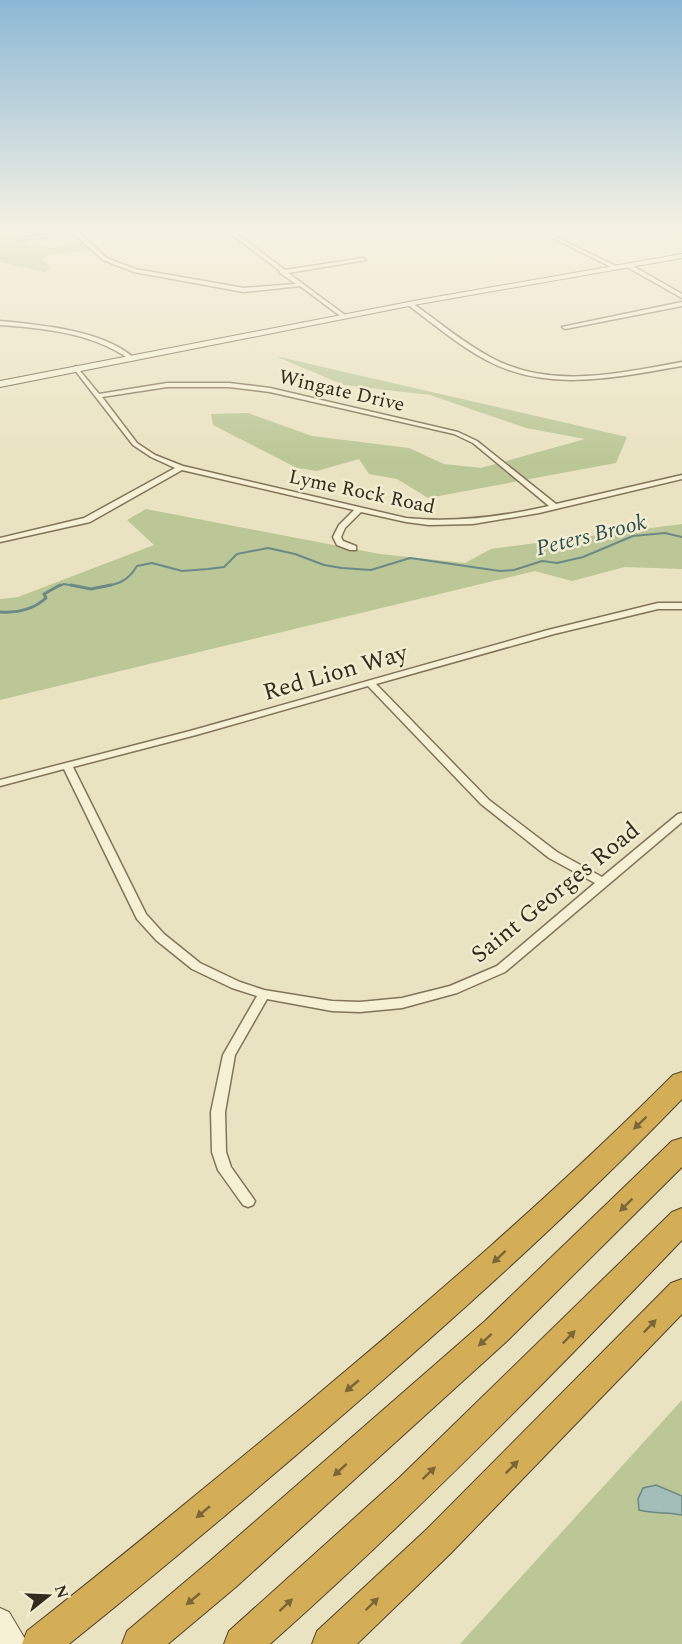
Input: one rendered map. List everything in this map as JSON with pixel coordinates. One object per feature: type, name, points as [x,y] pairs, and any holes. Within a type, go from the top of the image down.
[{"type":"highway","points":[[40,1644],[168,1542],[461,1292],[682,1082]]},
{"type":"highway","points":[[140,1644],[224,1573],[496,1331],[682,1149]]},
{"type":"highway","points":[[242,1644],[426,1476],[560,1346],[682,1221]]},
{"type":"highway","points":[[330,1644],[439,1540],[682,1293]]},
{"type":"street","points":[[333,309],[343,316]]},
{"type":"street","points":[[0,384],[384,309]]},
{"type":"street","points":[[417,309],[491,360],[530,374],[560,378],[598,378],[682,364]]},
{"type":"street","points":[[564,327],[658,309]]},
{"type":"street","points":[[0,323],[28,325],[97,340],[121,349],[131,358]]},
{"type":"street","name":"Lyme Rock Road","points":[[76,368],[140,449],[182,468],[416,522],[450,525],[508,518],[682,477]]},
{"type":"street","name":"Wingate Drive","points":[[97,396],[167,385],[229,385],[270,390],[405,421],[456,434],[475,442],[555,507]]},
{"type":"street","points":[[0,540],[87,520],[182,468]]},
{"type":"street","points":[[354,548],[339,543],[336,537],[359,509]]},
{"type":"street","name":"Red Lion Way","points":[[0,783],[615,616],[658,606],[682,606]]},
{"type":"street","points":[[370,683],[485,802],[553,855],[604,883]]},
{"type":"street","name":"Saint Georges Road","points":[[67,765],[141,916],[160,937],[196,966],[236,985],[264,994],[332,1006],[360,1007],[402,1003],[453,990],[501,969],[682,816]]},
{"type":"street","points":[[248,1201],[225,1170],[219,1152],[219,1112],[229,1055],[264,994]]},
{"type":"street","points":[[0,1621],[15,1644]]},
{"type":"green space","points":[[275,356],[627,437],[616,463],[428,498],[397,479],[369,474],[359,459],[317,471],[297,468],[213,425],[211,414],[248,413],[312,436],[409,448],[444,464],[481,468],[585,439],[526,428],[430,395],[344,385]]},
{"type":"green space","points":[[146,509],[380,554],[465,563],[491,549],[682,524],[682,569],[625,567],[572,581],[535,571],[0,700],[0,599],[18,597],[154,545],[127,520]]},
{"type":"green space","points":[[682,1400],[682,1644],[460,1644]]},
{"type":"water","points":[[656,1485],[682,1496],[682,1515],[639,1510],[638,1499],[643,1488]]},
{"type":"waterway","name":"Peters Brook","points":[[102,587],[122,581],[137,566],[152,563],[182,571],[224,567],[237,554],[268,548],[295,554],[324,565],[342,568],[371,570],[410,558],[500,571],[514,570],[542,561],[557,563],[583,557],[633,536],[665,533],[682,537]]},
{"type":"waterway","name":"Peters Brook","points":[[57,587],[64,584],[80,587]]},
{"type":"waterway","name":"Peters Brook","points":[[0,612],[30,608],[46,598],[44,594],[60,585]]},
{"type":"waterway","name":"Peters Brook","points":[[71,585],[91,589],[111,585]]}]
